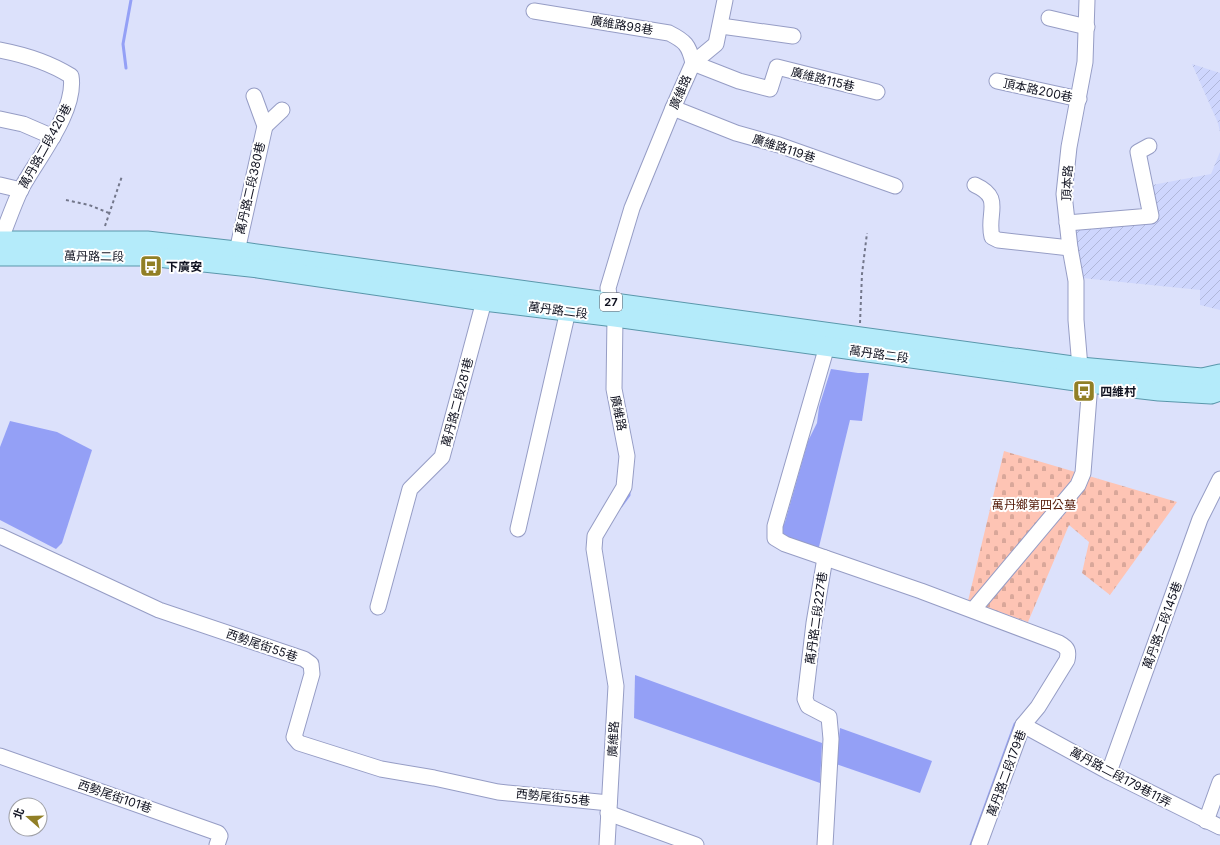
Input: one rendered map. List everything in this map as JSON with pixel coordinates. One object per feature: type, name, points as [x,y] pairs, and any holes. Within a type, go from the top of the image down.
[{"type":"main road","name":"萬丹路二段","points":[[0,241],[147,241],[484,302],[570,304]]},
{"type":"main road","name":"萬丹路二段","points":[[0,256],[148,256],[235,258],[570,304],[860,336],[1080,367],[1213,390]]},
{"type":"main road","name":"萬丹路二段","points":[[613,309],[827,346],[1090,383],[1159,392],[1213,390]]},
{"type":"main road","name":"萬丹路二段","points":[[1213,390],[1220,374]]},
{"type":"street","name":"廣維路","points":[[607,845],[616,686],[594,549],[595,536],[624,486],[627,456],[614,389],[613,309],[608,288],[632,208],[673,108],[693,63],[716,44],[721,26],[725,0]]},
{"type":"street","name":"頂本路","points":[[1080,367],[1076,320],[1076,281],[1070,248],[1064,194],[1069,147],[1085,62],[1087,0]]},
{"type":"street","name":"廣維路98巷","points":[[534,11],[670,33],[684,41],[691,52],[693,63]]},
{"type":"street","points":[[1049,18],[1087,27]]},
{"type":"street","points":[[721,26],[793,36]]},
{"type":"street","name":"萬丹路二段420巷","points":[[0,50],[20,54],[55,66],[72,76],[72,96],[53,137],[21,190],[0,241]]},
{"type":"street","name":"廣維路115巷","points":[[693,63],[738,82],[770,89],[777,68],[877,92]]},
{"type":"street","name":"頂本路200巷","points":[[997,81],[1078,98]]},
{"type":"street","points":[[254,96],[265,126],[282,110]]},
{"type":"street","name":"廣維路119巷","points":[[673,108],[736,133],[779,145],[895,186]]},
{"type":"street","points":[[0,119],[23,124],[53,137]]},
{"type":"street","name":"萬丹路二段380巷","points":[[235,258],[265,126]]},
{"type":"street","points":[[1067,223],[1151,216],[1138,152],[1149,146]]},
{"type":"street","points":[[0,185],[21,190]]},
{"type":"street","points":[[975,185],[986,190],[992,199],[990,230],[992,237],[998,240],[1070,248]]},
{"type":"street","name":"萬丹路二段281巷","points":[[378,607],[410,489],[442,457],[484,302]]},
{"type":"street","points":[[518,529],[570,304]]},
{"type":"street","name":"萬丹路二段227巷","points":[[825,845],[830,739],[829,717],[808,706],[805,699],[814,623],[825,558],[785,544],[775,538],[775,526],[827,346]]},
{"type":"street","points":[[973,610],[1078,485],[1083,473],[1090,383]]},
{"type":"street","name":"萬丹路二段145巷","points":[[1109,772],[1200,519],[1220,479]]},
{"type":"street","name":"西勢尾街55巷","points":[[0,536],[159,610],[307,661],[311,664],[312,674],[294,737],[299,744],[381,769],[434,778],[498,792],[608,808]]},
{"type":"street","name":"萬丹路二段179巷","points":[[825,558],[973,610],[1066,647],[1069,652],[1067,660],[1038,707],[1023,725],[979,845]]},
{"type":"street","name":"萬丹路二段179巷11弄","points":[[1023,725],[1109,772],[1220,827]]},
{"type":"street","name":"西勢尾街101巷","points":[[0,756],[218,833],[220,836],[217,845]]},
{"type":"street","points":[[1206,821],[1220,782]]},
{"type":"street","points":[[608,808],[696,845]]},
{"type":"path","points":[[100,241],[122,176]]},
{"type":"path","points":[[66,200],[89,205],[109,213]]},
{"type":"path","points":[[860,336],[862,274],[867,233]]},
{"type":"shaded area","points":[[1192,64],[1220,73],[1220,132],[1218,123]]},
{"type":"shaded area","points":[[1220,152],[1220,310],[1200,305],[1200,290],[1082,278],[1071,229],[1154,223],[1152,185],[1211,174]]},
{"type":"green space","name":"萬丹鄉第四公墓","points":[[1004,451],[1177,502],[1110,595],[1082,573],[1089,542],[1069,525],[1028,622],[968,601]]},
{"type":"water","points":[[831,369],[869,373],[862,421],[850,420],[818,551],[779,533],[785,522],[808,441],[817,423],[819,407]]},
{"type":"water","points":[[10,421],[57,432],[92,450],[62,543],[56,549],[0,520],[0,447]]},
{"type":"water","points":[[635,675],[822,743],[820,783],[634,718]]},
{"type":"water","points":[[840,728],[932,761],[920,793],[836,764]]},
{"type":"waterway","points":[[126,68],[123,44],[131,0]]},
{"type":"waterway","points":[[621,506],[629,495],[629,491]]},
{"type":"waterway","points":[[971,845],[1015,724],[1019,720]]},
{"type":"place","name":"下廣安","points":[[151,266]]},
{"type":"place","name":"四維村","points":[[1084,391]]}]
